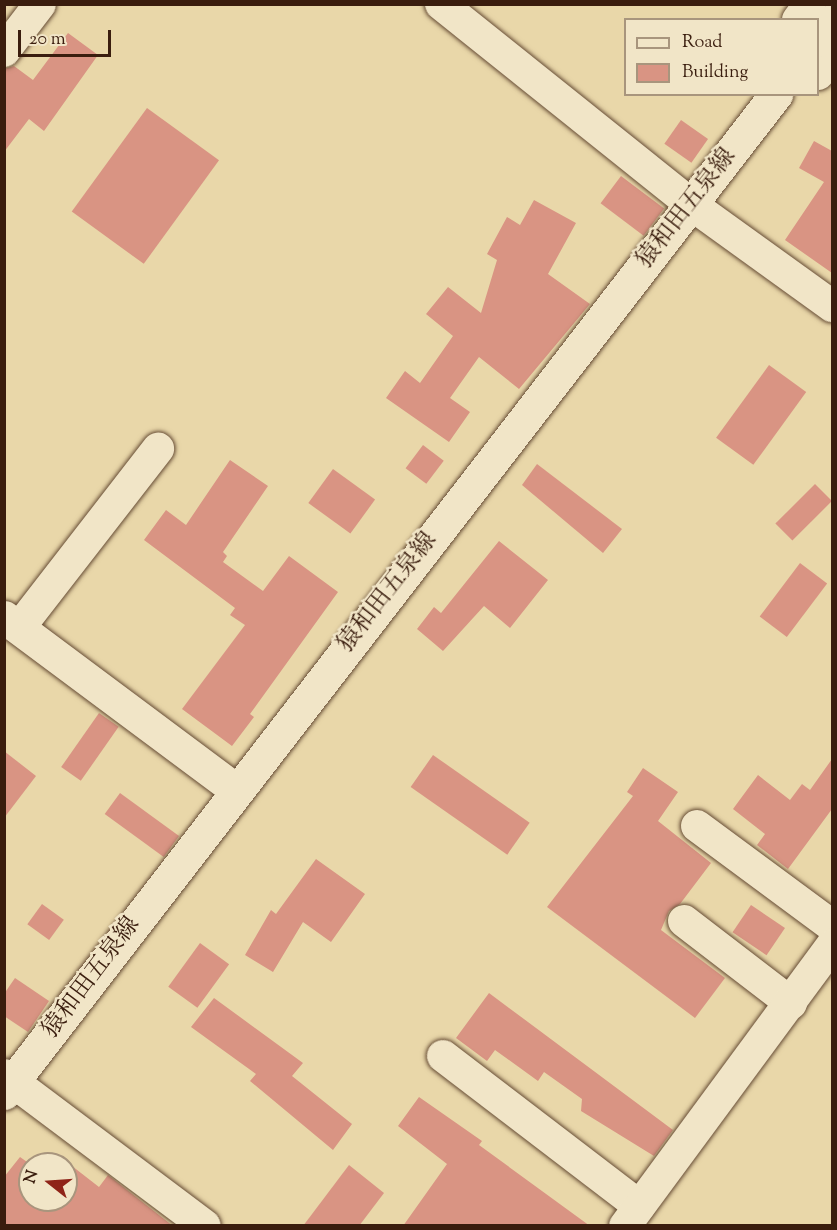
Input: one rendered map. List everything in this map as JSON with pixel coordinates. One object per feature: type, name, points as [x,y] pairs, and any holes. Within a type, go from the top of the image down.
[{"type":"main road","points":[[819,39],[832,21]]},
{"type":"main road","name":"猿和田五泉線","points":[[8,1083],[774,98]]},
{"type":"main road","points":[[12,622],[235,789]]},
{"type":"street","points":[[4,51],[40,4]]},
{"type":"street","points":[[441,4],[692,205],[832,306]]},
{"type":"street","points":[[800,18],[810,4]]},
{"type":"street","points":[[819,73],[832,58]]},
{"type":"street","points":[[12,622],[158,449]]},
{"type":"street","points":[[698,826],[832,926]]},
{"type":"street","points":[[684,921],[791,1003]]},
{"type":"street","points":[[443,1056],[632,1216],[832,945]]},
{"type":"street","points":[[8,1083],[205,1226]]},
{"type":"building","points":[[68,33],[98,55],[44,131],[29,119],[4,152],[4,69],[14,66],[33,80]]},
{"type":"building","points":[[147,108],[219,160],[144,264],[72,212]]},
{"type":"building","points":[[681,120],[708,139],[691,163],[664,144]]},
{"type":"building","points":[[814,141],[832,151],[832,273],[785,240],[824,182],[799,168]]},
{"type":"building","points":[[621,176],[664,208],[644,236],[601,203]]},
{"type":"building","points":[[534,200],[576,223],[548,274],[590,304],[519,389],[479,357],[450,398],[470,412],[449,442],[386,398],[405,371],[420,383],[453,336],[426,314],[448,287],[481,313],[497,260],[487,254],[507,217],[520,225]]},
{"type":"building","points":[[769,365],[806,392],[753,465],[716,438]]},
{"type":"building","points":[[423,445],[444,461],[426,484],[406,468]]},
{"type":"building","points":[[230,460],[268,486],[223,552],[227,556],[223,562],[263,591],[289,556],[338,592],[250,714],[254,717],[232,746],[182,709],[245,625],[230,615],[235,608],[144,540],[166,510],[186,525]]},
{"type":"building","points":[[537,464],[622,529],[603,553],[522,485]]},
{"type":"building","points":[[333,469],[375,500],[350,534],[308,503]]},
{"type":"building","points":[[815,484],[832,501],[792,541],[775,524]]},
{"type":"building","points":[[499,541],[548,580],[510,628],[484,606],[443,651],[417,629],[434,607],[441,613]]},
{"type":"building","points":[[800,563],[827,583],[787,637],[760,617]]},
{"type":"building","points":[[99,713],[119,727],[81,781],[61,767]]},
{"type":"building","points":[[4,751],[36,776],[4,818]]},
{"type":"building","points":[[433,755],[530,823],[507,855],[411,787]]},
{"type":"building","points":[[832,759],[832,809],[788,869],[757,845],[765,834],[733,809],[758,775],[790,800],[802,784],[810,790]]},
{"type":"building","points":[[643,768],[678,792],[658,821],[711,863],[680,904],[669,911],[661,930],[725,978],[695,1018],[547,907],[633,796],[627,792]]},
{"type":"building","points":[[120,793],[179,836],[164,857],[105,814]]},
{"type":"building","points":[[316,859],[365,894],[331,942],[303,922],[273,972],[245,955],[271,910],[276,914]]},
{"type":"building","points":[[42,904],[64,920],[49,940],[27,924]]},
{"type":"building","points":[[751,905],[785,928],[767,955],[733,932]]},
{"type":"building","points":[[200,943],[229,964],[197,1008],[168,987]]},
{"type":"building","points":[[15,978],[49,1001],[28,1032],[4,1016],[4,994]]},
{"type":"building","points":[[489,993],[673,1130],[654,1156],[581,1111],[582,1099],[544,1072],[538,1081],[495,1050],[487,1061],[456,1038]]},
{"type":"building","points":[[214,998],[303,1063],[292,1076],[352,1124],[333,1150],[250,1081],[256,1074],[191,1027]]},
{"type":"building","points":[[419,1097],[482,1141],[479,1145],[590,1226],[403,1226],[447,1164],[398,1126]]},
{"type":"building","points":[[18,1160],[18,1212],[78,1212],[78,1171],[99,1187],[108,1175],[173,1226],[4,1226],[4,1177]]},
{"type":"building","points":[[349,1165],[384,1193],[359,1226],[303,1226]]}]
